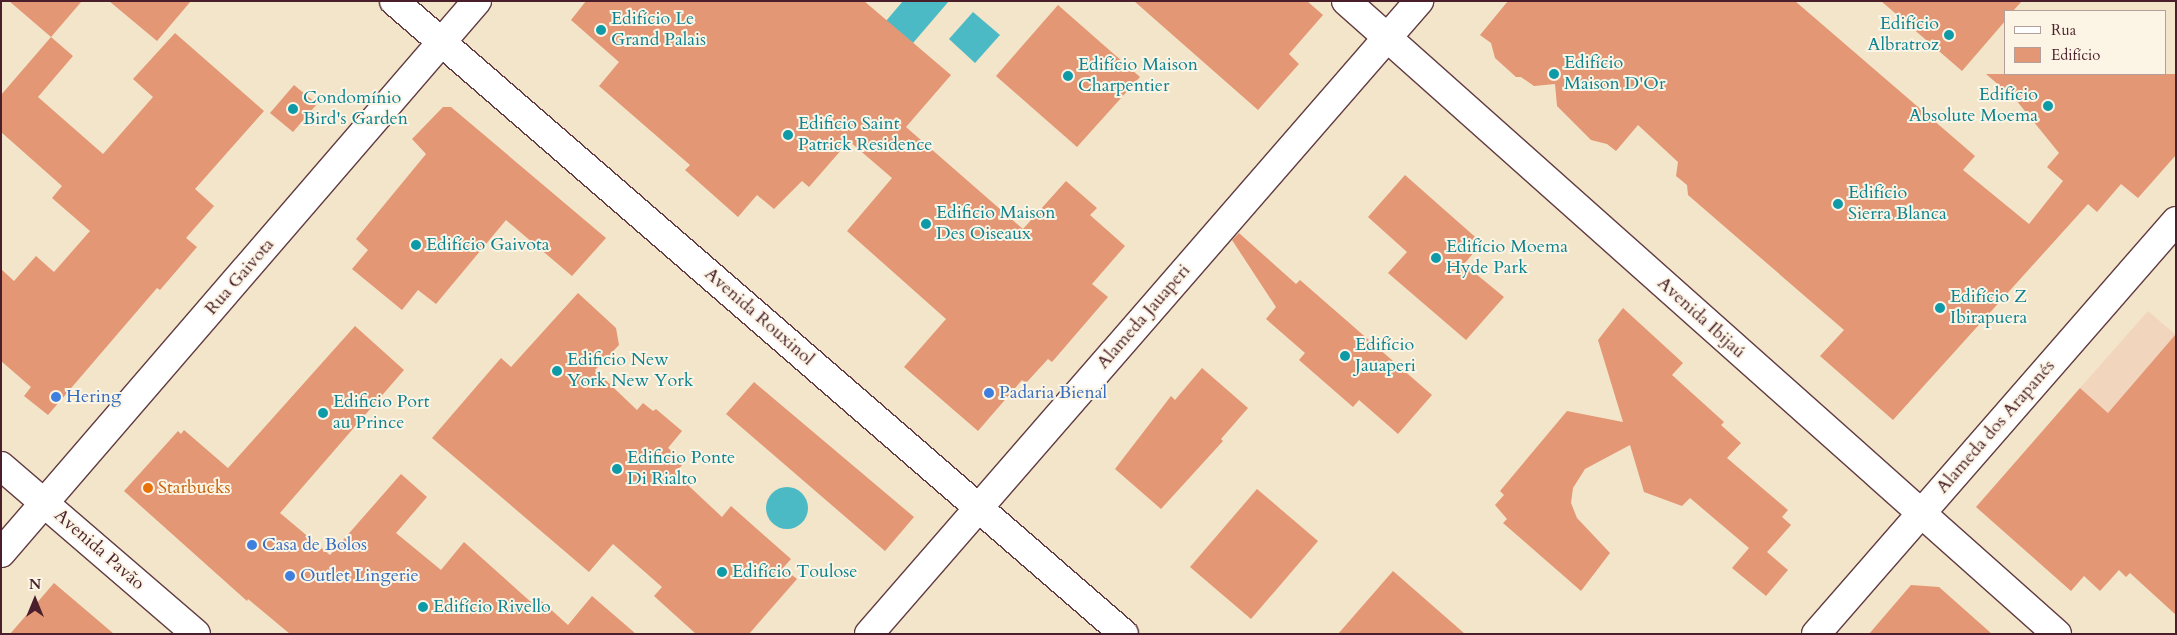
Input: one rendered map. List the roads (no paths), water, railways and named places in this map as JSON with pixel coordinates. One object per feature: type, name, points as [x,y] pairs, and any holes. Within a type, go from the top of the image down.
[{"type":"street","name":"Avenida Rouxinol","points":[[394,1],[1124,634]]},
{"type":"street","name":"Rua Gaivota","points":[[1,553],[478,1]]},
{"type":"street","name":"Avenida Ibijaú","points":[[1346,1],[2057,634]]},
{"type":"street","name":"Alameda Jauaperi","points":[[869,634],[1419,1]]},
{"type":"street","name":"Alameda dos Arapanés","points":[[1816,634],[2176,221]]},
{"type":"street","name":"Avenida Pavão","points":[[1,466],[196,634]]},
{"type":"water","points":[[903,1],[949,1],[913,43],[886,21]]},
{"type":"water","points":[[973,12],[1000,35],[975,63],[949,39]]},
{"type":"water","points":[[791,487],[799,490],[805,496],[808,508],[805,520],[799,526],[783,529],[775,526],[769,520],[766,504],[769,496],[775,490]]},
{"type":"place","name":"Edifício Le Grand Palais","points":[[601,30]]},
{"type":"place","name":"Edifício Albratroz","points":[[1949,35]]},
{"type":"place","name":"Edifício Maison D'Or","points":[[1554,74]]},
{"type":"place","name":"Edifício Maison Charpentier","points":[[1068,76]]},
{"type":"place","name":"Edifício Absolute Moema","points":[[2048,106]]},
{"type":"place","name":"Condomínio Bird's Garden","points":[[293,109]]},
{"type":"place","name":"Edificio Saint Patrick Residence","points":[[788,135]]},
{"type":"place","name":"Edifício Sierra Blanca","points":[[1838,204]]},
{"type":"place","name":"Edificio Maison Des Oiseaux","points":[[926,224]]},
{"type":"place","name":"Edifício Gaivota","points":[[416,245]]},
{"type":"place","name":"Edifício Moema Hyde Park","points":[[1436,258]]},
{"type":"place","name":"Edifício Z Ibirapuera","points":[[1940,308]]},
{"type":"place","name":"Edifício Jauaperi","points":[[1345,356]]},
{"type":"place","name":"Edificio New York New York","points":[[557,371]]},
{"type":"place","name":"Padaria Bienal","points":[[989,393]]},
{"type":"place","name":"Hering","points":[[56,397]]},
{"type":"place","name":"Edificio Port au Prince","points":[[323,413]]},
{"type":"place","name":"Edificio Ponte Di Rialto","points":[[617,469]]},
{"type":"place","name":"Starbucks","points":[[148,488]]},
{"type":"place","name":"Casa de Bolos","points":[[252,545]]},
{"type":"place","name":"Edifício Toulose","points":[[722,572]]},
{"type":"place","name":"Outlet Lingerie","points":[[290,576]]},
{"type":"place","name":"Edifício Rivello","points":[[423,607]]}]
